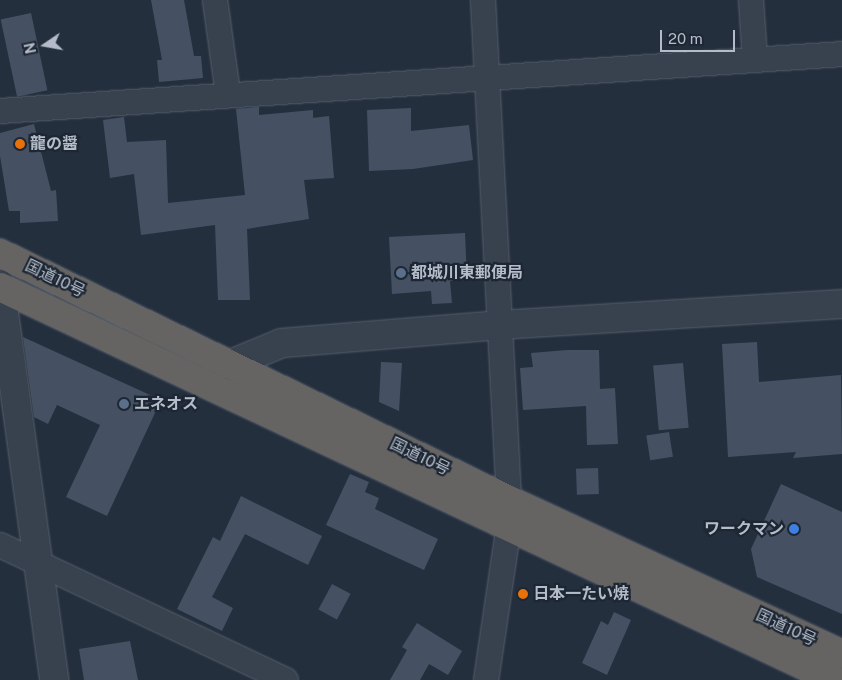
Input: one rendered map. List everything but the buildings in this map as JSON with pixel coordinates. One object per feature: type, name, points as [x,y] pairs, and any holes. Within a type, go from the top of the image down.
[{"type":"highway","name":"国道10号","points":[[0,253],[231,364],[509,512],[834,680]]},
{"type":"highway","name":"国道10号","points":[[0,286],[218,392],[509,512],[842,654]]},
{"type":"street","points":[[215,0],[228,94]]},
{"type":"street","points":[[483,0],[509,512],[486,680]]},
{"type":"street","points":[[751,0],[755,60]]},
{"type":"street","points":[[0,111],[228,94],[842,54]]},
{"type":"street","points":[[0,286],[36,563],[54,680]]},
{"type":"street","points":[[218,392],[231,364],[282,343],[500,325],[842,304]]},
{"type":"street","points":[[0,545],[286,680]]},
{"type":"place","name":"龍の醤","points":[[20,144]]},
{"type":"place","name":"都城川東郵便局","points":[[401,273]]},
{"type":"place","name":"エネオス","points":[[124,404]]},
{"type":"place","name":"ワークマン","points":[[794,529]]},
{"type":"place","name":"日本一たい焼","points":[[523,594]]}]
